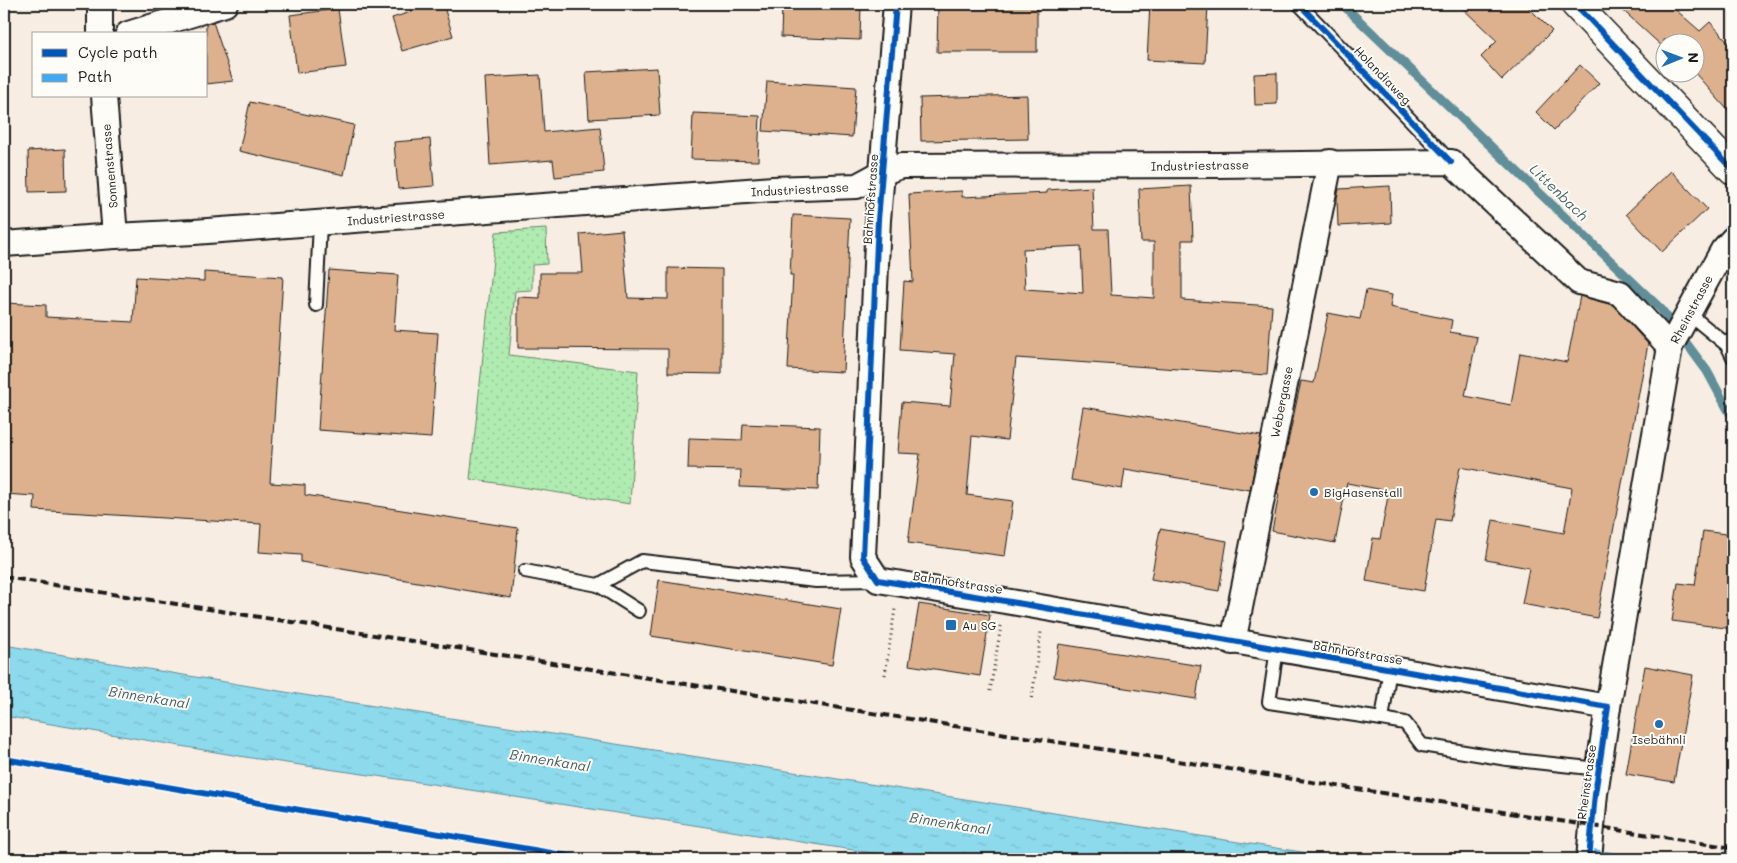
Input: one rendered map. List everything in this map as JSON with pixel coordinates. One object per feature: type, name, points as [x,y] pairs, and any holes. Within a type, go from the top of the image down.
[{"type":"main road","points":[[1575,4],[1733,170]]},
{"type":"street","points":[[100,4],[100,32]]},
{"type":"street","points":[[134,32],[225,4]]},
{"type":"street","name":"Bahnhofstrasse","points":[[896,4],[878,220],[863,557],[878,580],[1005,600],[1608,708]]},
{"type":"street","name":"Sonnenstrasse","points":[[104,98],[115,236]]},
{"type":"street","name":"Webergasse","points":[[1233,642],[1330,162]]},
{"type":"street","points":[[1451,162],[1579,282],[1620,293],[1670,348]]},
{"type":"street","name":"Industriestrasse","points":[[4,244],[320,223],[773,189],[858,186],[883,172],[900,166],[1451,162]]},
{"type":"street","name":"Rheinstrasse","points":[[1589,859],[1595,794],[1608,708],[1670,348],[1723,250],[1733,240]]},
{"type":"lane","name":"Holandiaweg","points":[[1299,4],[1451,162]]},
{"type":"lane","points":[[316,305],[320,223]]},
{"type":"lane","points":[[1688,314],[1731,347]]},
{"type":"lane","points":[[598,585],[642,561],[816,581],[878,580]]},
{"type":"lane","points":[[525,571],[598,585],[639,611]]},
{"type":"lane","points":[[1277,649],[1269,702],[1404,723],[1422,744],[1507,759],[1599,769]]},
{"type":"lane","points":[[1382,719],[1390,669]]},
{"type":"path","points":[[990,691],[1005,600]]},
{"type":"path","points":[[885,675],[895,607]]},
{"type":"path","points":[[1032,698],[1044,608]]},
{"type":"green space","points":[[546,229],[547,264],[532,265],[532,290],[515,291],[509,355],[638,371],[630,504],[470,479],[496,232]]},
{"type":"water","name":"Binnenkanal","points":[[4,645],[285,692],[1346,859],[910,859],[432,784],[245,757],[4,716]]},
{"type":"building","points":[[408,4],[443,4],[453,36],[402,51],[392,18],[411,12]]},
{"type":"building","points":[[782,4],[861,4],[860,40],[781,37]]},
{"type":"building","points":[[938,4],[1037,4],[1037,52],[937,52]]},
{"type":"building","points":[[1150,4],[1208,4],[1205,63],[1147,60]]},
{"type":"building","points":[[1458,4],[1525,4],[1552,31],[1502,80],[1481,57],[1497,41]]},
{"type":"building","points":[[1616,4],[1669,4],[1700,31],[1710,22],[1733,47],[1733,116],[1703,82],[1704,32],[1654,32],[1654,39]]},
{"type":"building","points":[[338,9],[346,67],[297,73],[290,15]]},
{"type":"building","points":[[213,22],[233,81],[208,84],[208,32],[206,32],[206,24]]},
{"type":"building","points":[[1580,65],[1599,83],[1554,130],[1536,112]]},
{"type":"building","points":[[657,68],[660,115],[589,119],[586,72]]},
{"type":"building","points":[[1277,73],[1277,104],[1255,105],[1254,74]]},
{"type":"building","points":[[540,75],[544,132],[600,127],[604,172],[555,177],[553,160],[490,165],[485,78]]},
{"type":"building","points":[[767,81],[856,87],[852,137],[763,131]]},
{"type":"building","points":[[1027,95],[1028,139],[921,141],[920,98]]},
{"type":"building","points":[[250,102],[354,125],[344,175],[239,151]]},
{"type":"building","points":[[693,113],[760,116],[758,161],[691,159]]},
{"type":"building","points":[[430,139],[434,186],[398,189],[394,142]]},
{"type":"building","points":[[65,149],[66,191],[29,192],[28,151]]},
{"type":"building","points":[[1671,171],[1707,209],[1662,252],[1626,214]]},
{"type":"building","points":[[1191,186],[1193,240],[1182,240],[1182,300],[1272,306],[1267,375],[1016,358],[1007,440],[972,436],[967,495],[1013,501],[1005,556],[908,543],[920,454],[898,453],[902,402],[950,406],[955,354],[900,350],[904,281],[913,282],[909,194],[962,191],[962,197],[1047,193],[1047,190],[1092,187],[1094,229],[1108,229],[1111,295],[1154,298],[1154,242],[1141,242],[1139,189]],"holes":[[[1081,246],[1083,293],[1025,289],[1023,249]]]},
{"type":"building","points":[[1390,186],[1391,223],[1338,226],[1337,198],[1339,189]]},
{"type":"building","points":[[793,215],[850,218],[843,372],[788,369],[793,275],[790,275]]},
{"type":"building","points":[[622,230],[628,298],[668,299],[668,268],[722,269],[722,374],[668,373],[668,349],[518,348],[518,297],[540,298],[540,273],[583,273],[580,234]]},
{"type":"building","points":[[329,270],[398,275],[394,330],[438,333],[431,438],[318,430]]},
{"type":"building","points":[[204,272],[283,277],[270,483],[305,485],[305,495],[518,528],[511,598],[301,562],[301,555],[259,552],[261,524],[34,510],[35,496],[4,494],[4,303],[46,305],[46,317],[133,322],[136,277],[204,281]]},
{"type":"building","points":[[1366,290],[1392,295],[1390,307],[1452,320],[1450,332],[1477,337],[1465,396],[1511,405],[1520,353],[1567,362],[1580,296],[1613,305],[1648,344],[1597,618],[1522,604],[1529,568],[1486,560],[1493,520],[1564,533],[1572,488],[1460,467],[1450,521],[1436,519],[1424,591],[1366,581],[1373,538],[1380,539],[1389,491],[1347,483],[1335,543],[1272,531],[1279,494],[1277,494],[1301,381],[1314,383],[1328,313],[1360,319]]},
{"type":"building","points":[[1083,407],[1261,436],[1250,490],[1125,469],[1122,489],[1071,480]]},
{"type":"building","points":[[743,424],[820,427],[818,490],[740,487],[741,470],[688,469],[689,438],[742,440]]},
{"type":"building","points":[[1160,529],[1227,541],[1219,591],[1151,579]]},
{"type":"building","points":[[1703,531],[1733,535],[1733,629],[1672,621],[1678,583],[1695,585]]},
{"type":"building","points":[[659,580],[841,609],[832,665],[651,636]]},
{"type":"building","points":[[919,604],[990,615],[980,676],[909,665]]},
{"type":"building","points":[[1059,644],[1201,666],[1196,699],[1054,677]]},
{"type":"building","name":"Isebähnli","points":[[1645,666],[1693,675],[1674,782],[1626,774]]},
{"type":"waterway","name":"Littenbach","points":[[1342,4],[1661,309],[1707,371],[1733,419]]},
{"type":"railway","points":[[4,577],[1733,848]]},
{"type":"marked path","points":[[1590,851],[1637,859]]},
{"type":"cycle path","points":[[896,4],[878,220],[863,557],[878,580],[1608,707],[1595,794],[1589,859]]},
{"type":"cycle path","points":[[1299,4],[1451,162]]},
{"type":"cycle path","points":[[1575,4],[1733,170]]},
{"type":"cycle path","points":[[4,759],[586,859]]},
{"type":"place","name":"BigHasenstall","points":[[1314,492]]},
{"type":"place","name":"Au SG","points":[[951,625]]},
{"type":"place","name":"Isebähnli","points":[[1659,724]]}]
